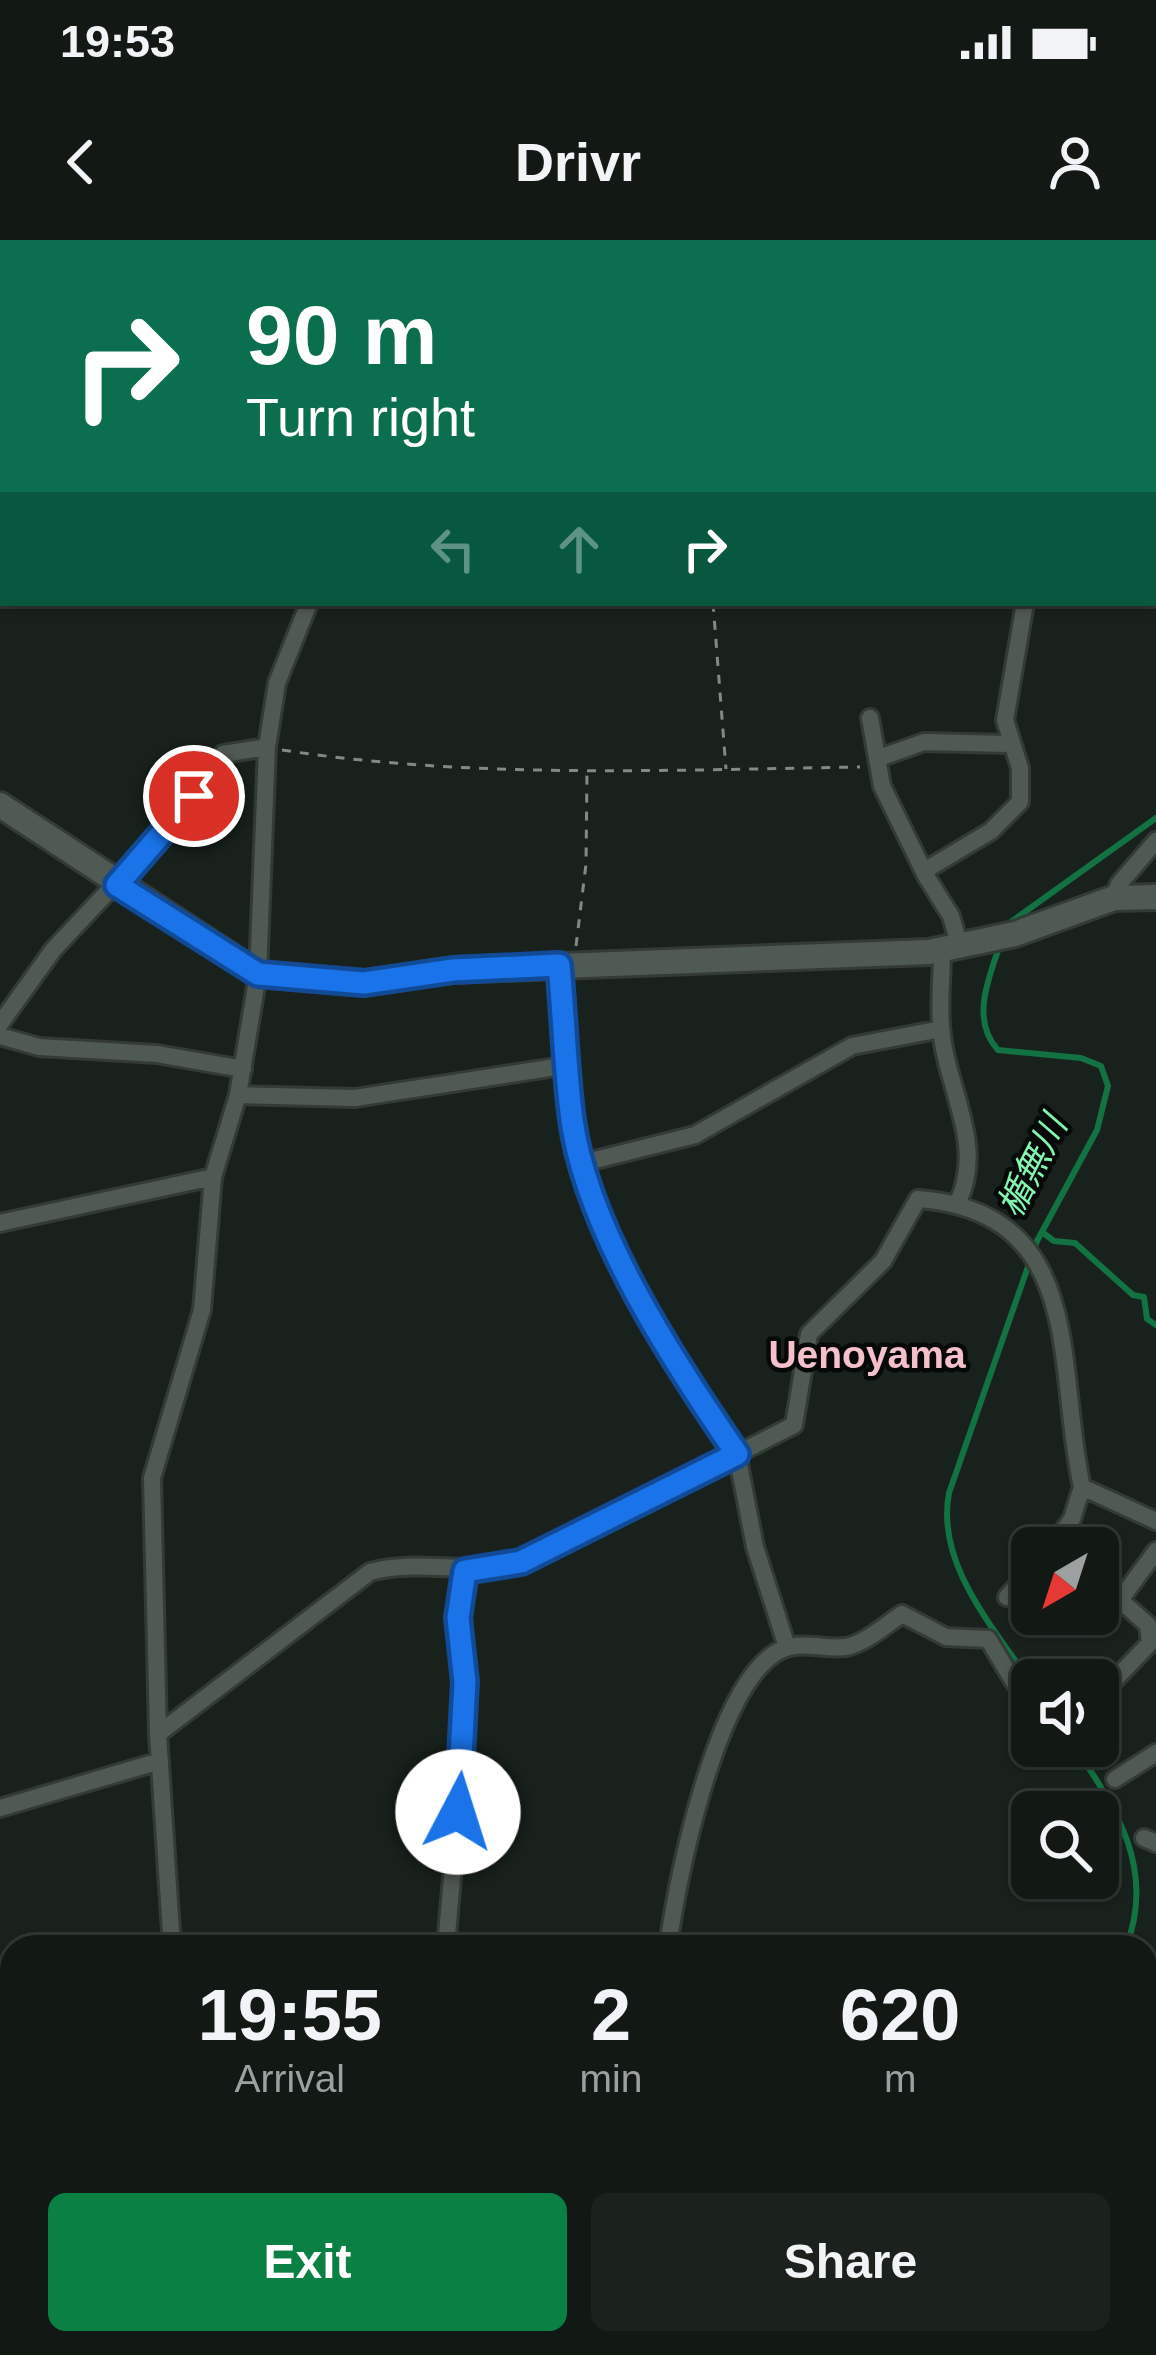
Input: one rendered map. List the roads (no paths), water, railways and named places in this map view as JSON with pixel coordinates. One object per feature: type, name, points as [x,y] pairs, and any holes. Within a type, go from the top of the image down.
[{"type":"street","points":[[171,1935],[158,1734],[152,1478],[202,1310],[212,1177],[238,1095],[258,974],[267,747],[277,683],[308,606]]},
{"type":"street","points":[[926,876],[929,868],[1014,812],[1022,788],[1005,719],[1024,606]]},
{"type":"street","points":[[870,718],[892,811],[951,916],[941,1029],[969,1139],[967,1183],[958,1202]]},
{"type":"street","points":[[879,762],[924,742],[1009,744]]},
{"type":"street","points":[[0,1024],[53,950],[177,818],[223,754],[267,747]]},
{"type":"street","points":[[0,805],[258,974],[364,983],[453,970],[951,948],[1015,934],[1114,898],[1156,897]]},
{"type":"street","points":[[1114,898],[1119,884],[1156,841]]},
{"type":"street","points":[[566,964],[572,1122],[583,1163],[638,1295],[737,1454],[755,1547],[787,1647]]},
{"type":"street","points":[[583,1163],[695,1135],[852,1046],[941,1029]]},
{"type":"street","points":[[0,1036],[38,1047],[157,1054],[243,1069]]},
{"type":"street","points":[[238,1095],[355,1098],[569,1066]]},
{"type":"street","points":[[0,1222],[212,1177]]},
{"type":"street","points":[[158,1734],[370,1572],[390,1566],[465,1571],[521,1562],[794,1425],[809,1334],[883,1262],[918,1199],[958,1202],[1017,1236],[1058,1308],[1067,1347],[1068,1405],[1082,1487],[1067,1527]]},
{"type":"street","points":[[1082,1487],[1156,1521]]},
{"type":"street","points":[[1119,1675],[1150,1643],[1148,1624],[1120,1600],[1156,1551]]},
{"type":"street","points":[[447,1935],[462,1767],[465,1682],[458,1618],[465,1571]]},
{"type":"street","points":[[1007,1598],[1011,1593]]},
{"type":"street","points":[[671,1935],[701,1796],[739,1698],[760,1666],[787,1647],[850,1647],[902,1614],[946,1637],[988,1640],[1011,1677]]},
{"type":"street","points":[[1114,1779],[1156,1754]]},
{"type":"street","points":[[0,1808],[160,1761]]},
{"type":"waterway","name":"楯無川","points":[[1008,924],[1156,818]]},
{"type":"waterway","name":"楯無川","points":[[1001,942],[983,1012],[998,1050],[1081,1058],[1101,1066],[1108,1086],[1097,1130],[1037,1241],[949,1493],[950,1543],[958,1567],[1014,1659]]},
{"type":"waterway","points":[[1042,1232],[1054,1241],[1075,1243],[1133,1295],[1144,1297],[1147,1319],[1156,1325]]},
{"type":"waterway","points":[[1087,1767],[1117,1817],[1134,1866],[1137,1892],[1129,1935]]},
{"type":"district","name":"Uenoyama","points":[[867,1354]]}]
